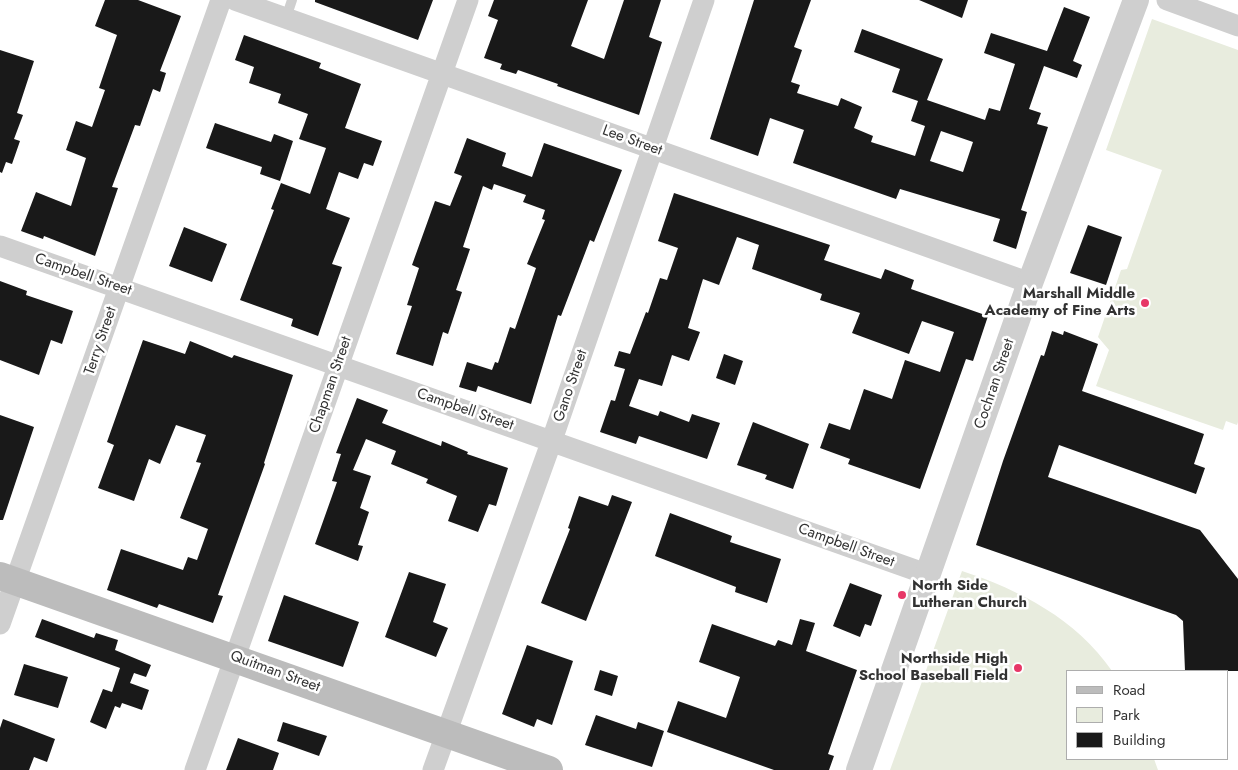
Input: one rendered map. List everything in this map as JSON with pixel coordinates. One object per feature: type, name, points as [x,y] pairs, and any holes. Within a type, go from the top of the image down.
[{"type":"main road","name":"Quitman Street","points":[[8,579],[549,770]]},
{"type":"street","name":"Terry Street","points":[[0,624],[8,579],[120,288],[221,0]]},
{"type":"street","name":"Lee Street","points":[[234,0],[289,9],[442,74],[1030,283]]},
{"type":"street","name":"Chapman Street","points":[[195,770],[468,0]]},
{"type":"street","name":"Gano Street","points":[[433,770],[552,440],[704,0]]},
{"type":"street","name":"Cochran Street","points":[[859,770],[1030,283],[1136,0]]},
{"type":"street","points":[[1167,0],[1238,26]]},
{"type":"street","name":"Campbell Street","points":[[0,246],[929,575]]},
{"type":"green space","points":[[1152,19],[1238,50],[1238,422],[1237,425],[1226,421],[1223,430],[1096,386],[1109,350],[1098,337],[1121,270],[1127,269],[1162,170],[1106,150]]},
{"type":"green space","name":"Northside High School Baseball Field","points":[[962,571],[1005,587],[1045,609],[1082,636],[1111,670],[1066,670],[1066,760],[1154,760],[1158,770],[890,770]]},
{"type":"building","points":[[105,0],[138,0],[181,16],[160,71],[166,73],[160,92],[153,89],[140,126],[135,125],[112,187],[118,188],[95,256],[44,236],[43,239],[21,231],[36,192],[71,206],[86,158],[66,150],[76,121],[92,127],[105,90],[99,88],[117,35],[95,26]]},
{"type":"building","points":[[315,0],[433,0],[418,40],[315,2]]},
{"type":"building","points":[[494,0],[588,0],[571,46],[604,59],[624,0],[661,0],[649,37],[662,42],[639,115],[518,70],[516,74],[500,69],[502,64],[484,58],[498,20],[488,16]]},
{"type":"building","points":[[754,0],[811,0],[794,47],[802,50],[791,82],[800,85],[797,93],[838,106],[841,98],[862,107],[854,128],[873,136],[871,142],[915,156],[925,126],[911,121],[918,101],[892,92],[900,69],[854,52],[862,29],[943,59],[927,100],[985,120],[989,108],[1000,111],[1015,64],[984,53],[991,33],[1047,51],[1064,7],[1090,17],[1073,61],[1082,65],[1077,78],[1044,66],[1029,109],[1041,113],[1037,124],[1048,127],[1021,210],[1027,212],[1016,249],[993,241],[1000,219],[900,189],[896,199],[793,163],[804,130],[770,118],[758,156],[710,139]],"holes":[[[941,131],[973,142],[963,172],[930,161]]]},
{"type":"building","points":[[919,0],[968,0],[962,18]]},
{"type":"building","points":[[244,35],[321,63],[319,68],[361,84],[345,128],[382,141],[373,166],[364,163],[358,179],[339,172],[326,209],[350,218],[332,264],[342,267],[318,336],[291,326],[293,319],[240,300],[274,210],[271,209],[281,183],[310,194],[326,148],[299,139],[308,114],[278,103],[281,94],[249,83],[254,67],[235,60]]},
{"type":"building","points":[[0,50],[34,61],[17,113],[23,115],[14,139],[20,141],[12,164],[6,162],[2,173],[0,172]]},
{"type":"building","points":[[215,123],[271,142],[274,134],[293,141],[280,181],[260,174],[262,167],[206,148]]},
{"type":"building","points":[[467,138],[506,153],[502,166],[532,177],[544,143],[622,170],[594,242],[590,240],[561,316],[558,315],[531,404],[478,386],[476,392],[459,387],[467,362],[492,370],[495,362],[498,363],[510,327],[515,329],[536,268],[527,264],[545,220],[542,219],[545,210],[523,202],[526,195],[494,184],[492,190],[483,186],[463,247],[470,249],[456,290],[462,292],[448,334],[443,332],[433,366],[396,354],[412,306],[407,305],[419,268],[412,265],[435,201],[450,206],[462,176],[454,173]]},
{"type":"building","points":[[674,193],[830,245],[824,260],[881,279],[885,269],[914,280],[911,289],[988,316],[973,361],[966,359],[920,489],[848,464],[850,459],[820,448],[829,423],[850,430],[864,389],[892,399],[905,360],[940,372],[954,332],[922,321],[909,354],[852,333],[860,313],[820,300],[822,294],[752,269],[759,245],[737,237],[719,285],[703,279],[688,328],[700,332],[689,361],[672,355],[662,386],[639,379],[629,406],[658,416],[660,411],[689,422],[692,414],[720,423],[707,459],[639,436],[636,444],[600,432],[611,400],[615,401],[625,369],[614,366],[619,351],[630,354],[646,312],[648,313],[660,278],[667,280],[678,248],[658,241]]},
{"type":"building","points":[[1088,225],[1122,237],[1106,285],[1070,273]]},
{"type":"building","points":[[184,227],[227,244],[212,282],[169,266]]},
{"type":"building","points":[[0,281],[27,291],[26,295],[73,311],[62,344],[51,340],[39,375],[0,360]]},
{"type":"building","points":[[1052,331],[1063,335],[1064,331],[1098,344],[1082,391],[1204,434],[1194,464],[1205,468],[1196,494],[1059,445],[1048,477],[1200,530],[1238,579],[1238,671],[1185,670],[1183,621],[1176,615],[976,545],[1003,461],[1041,355],[1044,356]]},
{"type":"building","points":[[143,340],[185,354],[190,341],[232,358],[234,355],[293,375],[265,464],[218,595],[223,596],[213,623],[159,604],[157,608],[107,590],[121,549],[183,570],[188,557],[197,560],[208,529],[180,518],[201,463],[196,462],[206,435],[176,425],[160,464],[149,459],[134,501],[98,488],[114,445],[107,442]]},
{"type":"building","points":[[724,354],[743,361],[735,385],[716,378]]},
{"type":"building","points":[[357,398],[388,410],[382,423],[441,446],[442,441],[468,452],[467,454],[508,468],[496,506],[489,504],[478,532],[448,521],[457,496],[426,483],[428,479],[391,464],[396,451],[366,439],[353,470],[371,476],[360,508],[369,512],[358,545],[363,546],[358,561],[315,544],[337,482],[332,481],[341,454],[336,453]]},
{"type":"building","points":[[0,415],[34,427],[3,520],[0,520]]},
{"type":"building","points":[[753,422],[809,444],[793,489],[765,479],[767,475],[737,465]]},
{"type":"building","points":[[612,495],[632,502],[586,621],[541,603],[570,529],[568,528],[579,496],[608,506]]},
{"type":"building","points":[[670,513],[732,536],[730,542],[781,559],[767,603],[735,592],[736,587],[655,556]]},
{"type":"building","points":[[409,572],[446,584],[433,622],[448,628],[436,657],[385,637]]},
{"type":"building","points":[[850,583],[882,595],[871,626],[865,624],[860,637],[833,626]]},
{"type":"building","points":[[284,595],[359,622],[343,667],[268,641]]},
{"type":"building","points":[[42,619],[94,638],[96,633],[118,640],[115,650],[151,665],[146,677],[134,673],[130,683],[149,690],[142,710],[122,703],[120,708],[115,706],[106,729],[90,722],[103,689],[112,692],[120,668],[35,637]]},
{"type":"building","points":[[800,619],[815,623],[806,651],[857,670],[828,754],[834,756],[829,770],[774,770],[667,732],[678,701],[726,718],[740,677],[699,662],[712,624],[775,646],[778,640],[792,645]]},
{"type":"building","points":[[527,645],[573,661],[552,725],[537,719],[534,727],[502,714]]},
{"type":"building","points":[[24,664],[68,677],[58,708],[14,695]]},
{"type":"building","points":[[600,670],[618,676],[612,696],[594,690]]},
{"type":"building","points":[[596,715],[636,729],[638,722],[664,731],[652,767],[585,745]]},
{"type":"building","points":[[3,719],[55,739],[47,762],[34,757],[29,770],[0,770],[0,728]]},
{"type":"building","points":[[283,722],[327,736],[319,756],[277,741]]},
{"type":"building","points":[[238,738],[279,753],[273,770],[226,770]]},
{"type":"place","name":"Marshall Middle Academy of Fine Arts","points":[[1145,303]]},
{"type":"place","name":"North Side Lutheran Church","points":[[902,595]]},
{"type":"place","name":"Northside High School Baseball Field","points":[[1018,668]]}]
